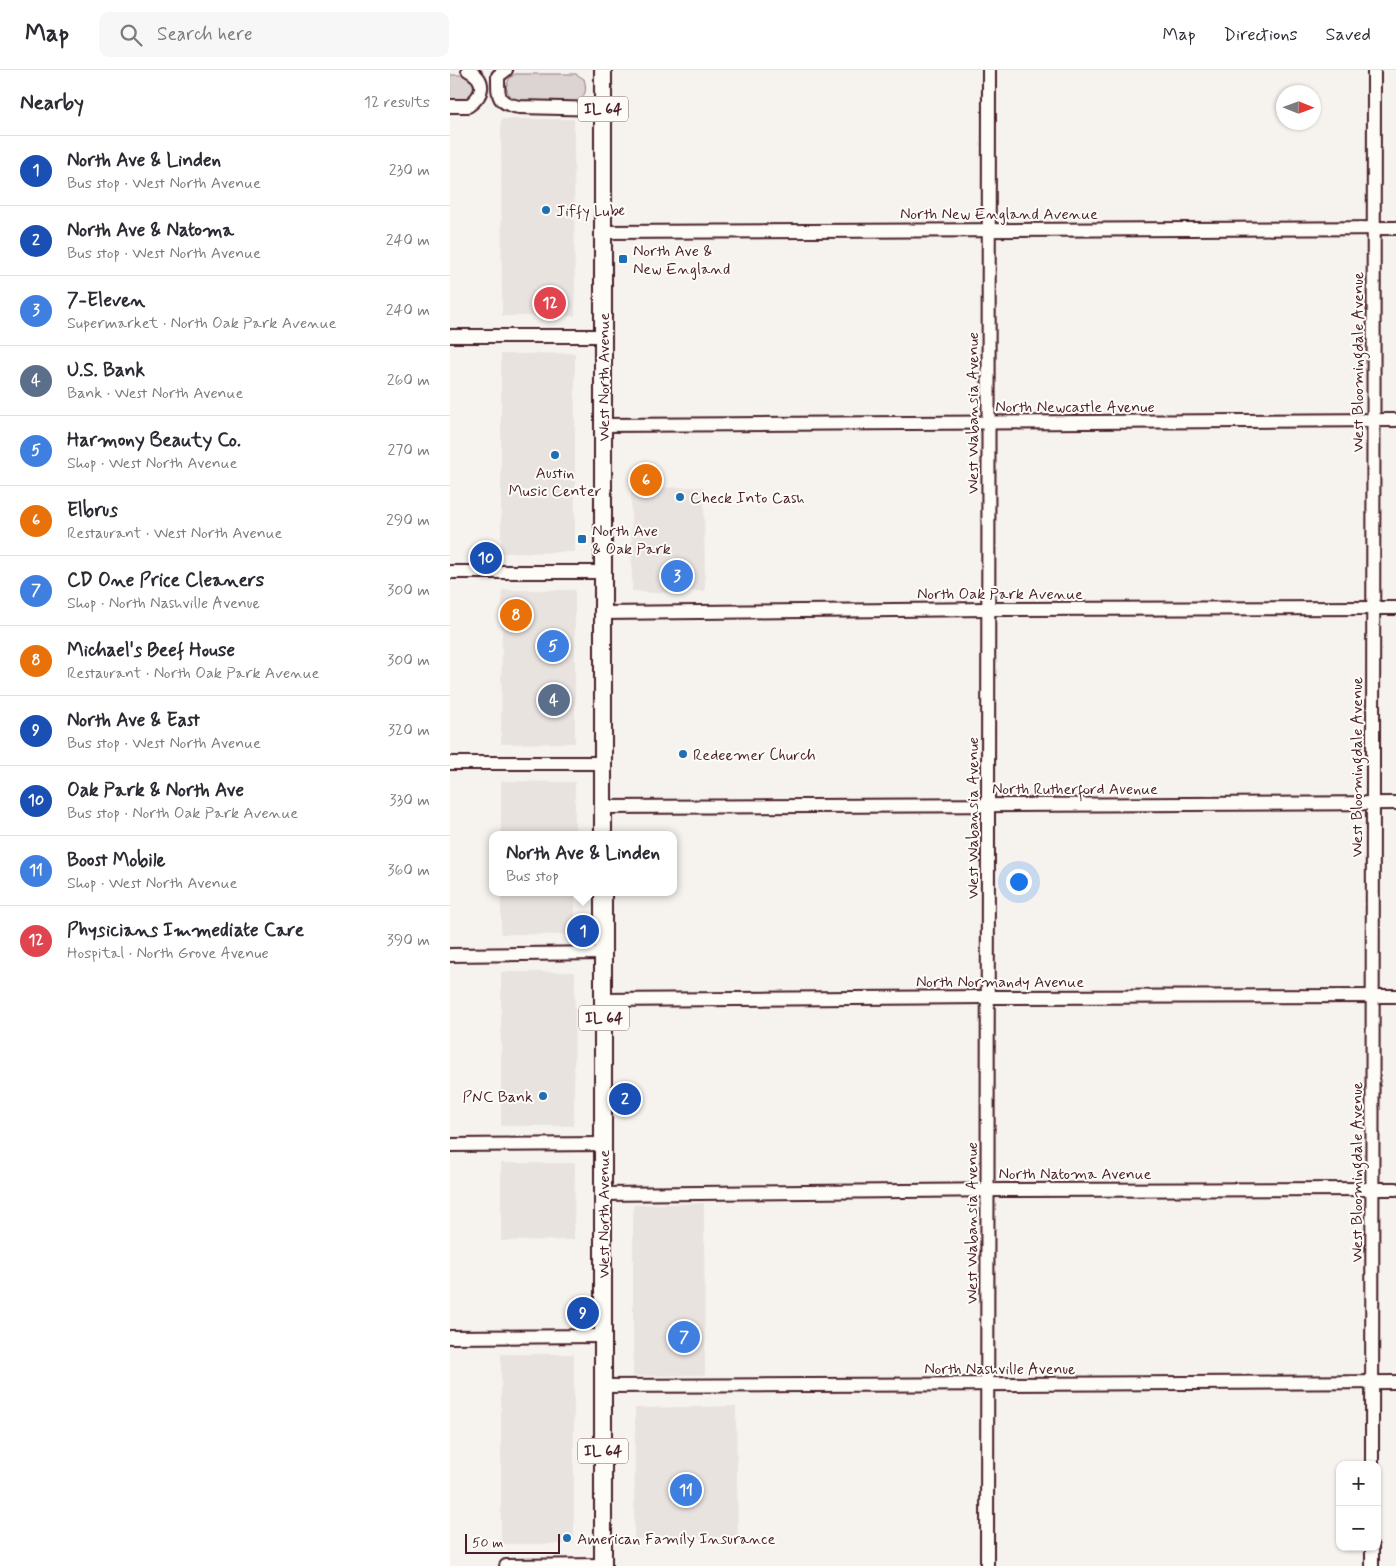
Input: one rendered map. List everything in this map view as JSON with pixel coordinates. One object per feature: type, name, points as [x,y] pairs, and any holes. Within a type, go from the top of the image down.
[{"type":"main road","name":"West North Avenue","points":[[603,70],[603,831]]},
{"type":"main road","name":"West North Avenue","points":[[603,896],[603,1566]]},
{"type":"street","points":[[450,106],[468,106],[479,97],[481,90],[480,81],[475,74],[468,70]]},
{"type":"street","name":"West Wabansia Avenue","points":[[987,1566],[989,70]]},
{"type":"street","name":"West Bloomingdale Avenue","points":[[1372,1461],[1374,70]]},
{"type":"street","points":[[502,73],[498,96],[508,105],[519,107],[603,109]]},
{"type":"street","name":"North New England Avenue","points":[[603,232],[1396,228]]},
{"type":"street","points":[[450,336],[603,336]]},
{"type":"street","name":"North Newcastle Avenue","points":[[603,426],[1396,420]]},
{"type":"street","points":[[450,572],[603,572]]},
{"type":"street","name":"North Oak Park Avenue","points":[[603,613],[988,609],[1396,608]]},
{"type":"street","points":[[450,763],[603,763]]},
{"type":"street","name":"North Rutherford Avenue","points":[[604,808],[1396,803]]},
{"type":"street","points":[[450,955],[603,953]]},
{"type":"street","name":"North Normandy Avenue","points":[[604,1000],[1396,996]]},
{"type":"street","points":[[450,1145],[604,1144]]},
{"type":"street","name":"North Natoma Avenue","points":[[604,1194],[988,1190],[1396,1189]]},
{"type":"street","points":[[450,1337],[603,1336]]},
{"type":"street","name":"North Nashville Avenue","points":[[603,1386],[1396,1382]]},
{"type":"street","points":[[1372,1551],[1372,1566]]},
{"type":"street","points":[[506,1566],[603,1566]]},
{"type":"shaded area","points":[[515,74],[576,74],[584,79],[585,92],[577,103],[516,101],[510,98],[506,87],[509,79]]},
{"type":"shaded area","points":[[450,75],[466,75],[474,80],[476,92],[466,101],[450,101]]},
{"type":"shaded area","points":[[501,119],[574,119],[575,316],[502,316]]},
{"type":"shaded area","points":[[575,353],[575,552],[501,553],[501,354]]},
{"type":"shaded area","points":[[704,487],[705,591],[653,593],[632,591],[631,488]]},
{"type":"shaded area","points":[[502,590],[575,590],[575,743],[501,744]]},
{"type":"shaded area","points":[[501,781],[575,782],[575,831],[501,831]]},
{"type":"shaded area","points":[[501,896],[575,896],[575,935],[501,934]]},
{"type":"shaded area","points":[[501,972],[575,972],[574,1126],[501,1126]]},
{"type":"shaded area","points":[[501,1163],[575,1163],[574,1240],[501,1241]]},
{"type":"shaded area","points":[[704,1203],[705,1375],[633,1376],[633,1205]]},
{"type":"shaded area","points":[[501,1354],[574,1354],[574,1544],[501,1544]]},
{"type":"shaded area","points":[[736,1406],[738,1537],[634,1539],[635,1408]]},
{"type":"place","name":"Jiffy Lube","points":[[546,210]]},
{"type":"place","name":"North Ave & New England","points":[[623,259]]},
{"type":"place","name":"Physicians Immediate Care","points":[[550,303]]},
{"type":"place","name":"Austin Music Center","points":[[555,455]]},
{"type":"place","name":"Elbrus","points":[[646,480]]},
{"type":"place","name":"Check Into Cash","points":[[680,497]]},
{"type":"place","name":"North Ave & Oak Park","points":[[582,539]]},
{"type":"place","name":"Oak Park & North Ave","points":[[486,558]]},
{"type":"place","name":"7-Eleven","points":[[677,576]]},
{"type":"place","name":"Michael's Beef House","points":[[516,615]]},
{"type":"place","name":"Harmony Beauty Co.","points":[[553,646]]},
{"type":"place","name":"U.S. Bank","points":[[554,700]]},
{"type":"place","name":"Redeemer Church","points":[[683,754]]},
{"type":"place","name":"North Ave & Linden","points":[[583,931]]},
{"type":"place","name":"PNC Bank","points":[[543,1096]]},
{"type":"place","name":"North Ave & Natoma","points":[[625,1099]]},
{"type":"place","name":"North Ave & East","points":[[583,1313]]},
{"type":"place","name":"CD One Price Cleaners","points":[[684,1337]]},
{"type":"place","name":"Boost Mobile","points":[[686,1490]]},
{"type":"place","name":"American Family Insurance","points":[[567,1538]]}]
